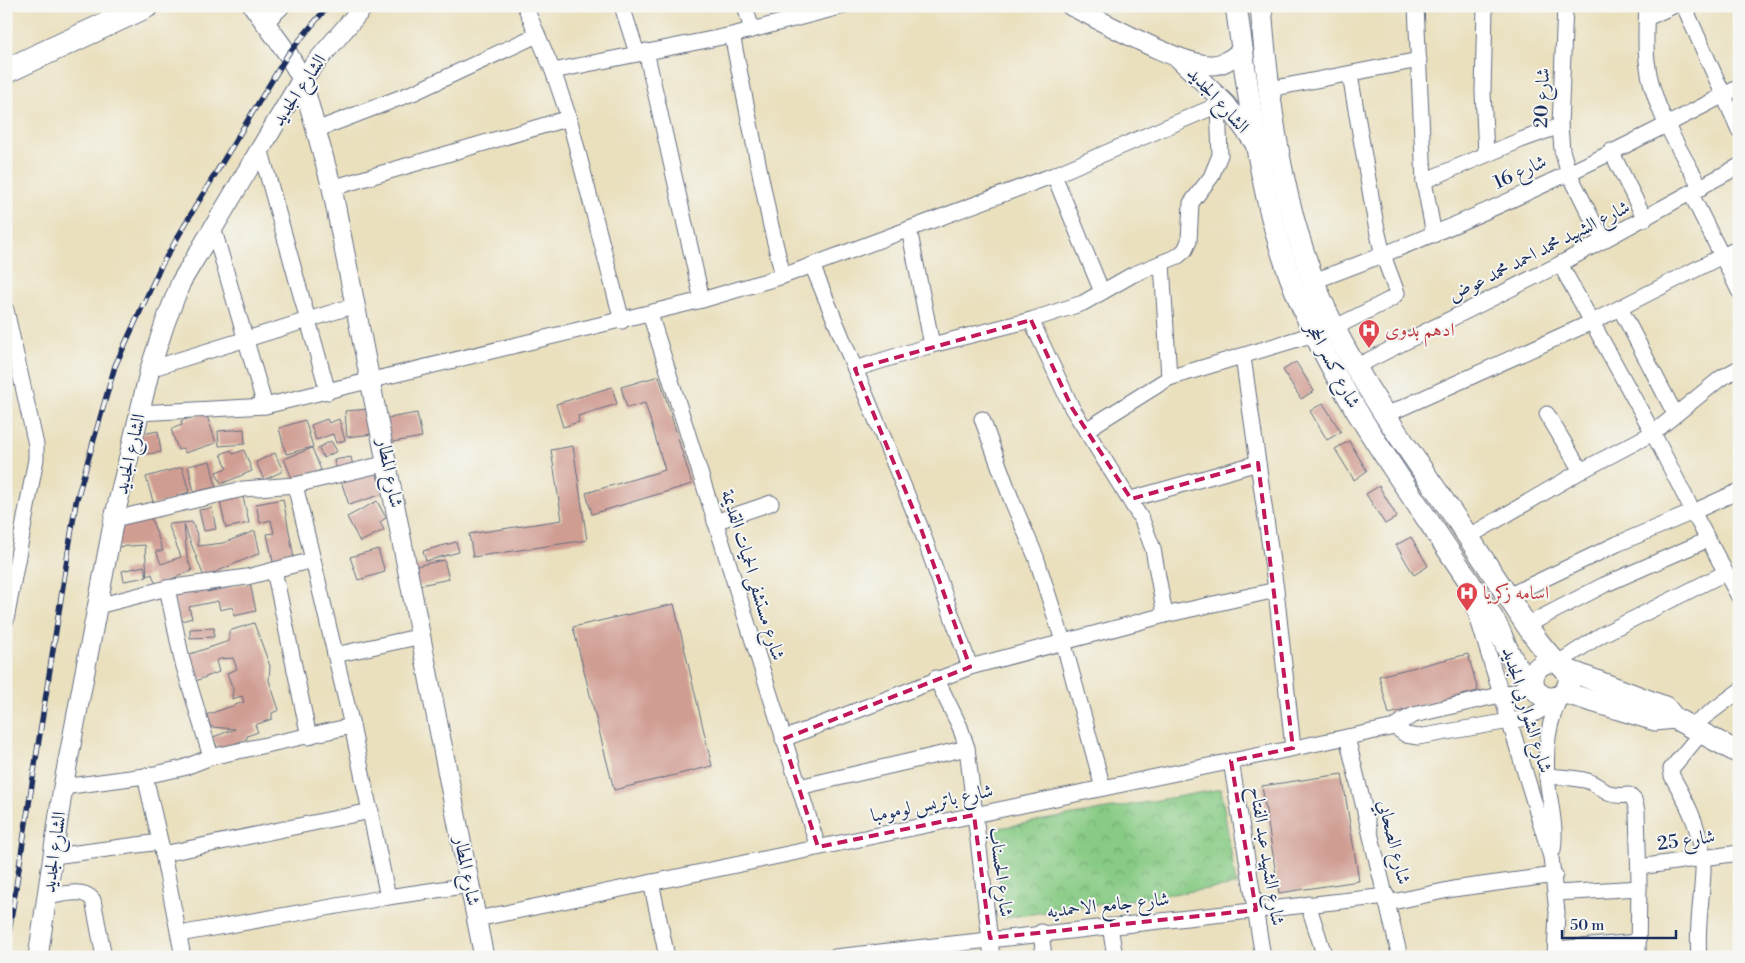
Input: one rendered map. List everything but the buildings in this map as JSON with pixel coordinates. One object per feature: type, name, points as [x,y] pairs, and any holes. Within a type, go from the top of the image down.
[{"type":"highway","points":[[6,71],[109,14],[146,6]]},
{"type":"main road","name":"شارع كسر الحجر","points":[[1236,6],[1256,145],[1277,237],[1294,286],[1314,334],[1349,398],[1495,623],[1515,664],[1532,681]]},
{"type":"main road","name":"شارع كسر الحجر","points":[[1261,6],[1270,89],[1286,186],[1298,234],[1314,281],[1334,328],[1355,367],[1386,415],[1527,626],[1560,665]]},
{"type":"main road","points":[[1689,726],[1655,720],[1537,692],[1532,681],[1540,665],[1560,665],[1665,707],[1689,726],[1739,753]]},
{"type":"main road","points":[[1558,696],[1570,681],[1560,665]]},
{"type":"street","name":"شارع المطار","points":[[253,6],[288,54],[302,79],[332,188],[372,381],[484,957]]},
{"type":"street","points":[[264,22],[280,6]]},
{"type":"street","points":[[525,6],[553,71],[569,118],[622,322]]},
{"type":"street","points":[[622,6],[642,52],[702,300]]},
{"type":"street","points":[[745,6],[752,30]]},
{"type":"street","points":[[553,71],[732,35],[844,6]]},
{"type":"street","name":"الشارع الجديد","points":[[1071,6],[1177,57],[1213,65],[1226,62],[1243,50]]},
{"type":"street","points":[[1416,6],[1424,181],[1434,235]]},
{"type":"street","points":[[1485,6],[1483,92],[1486,154]]},
{"type":"street","name":"شارع 20","points":[[1565,6],[1560,126],[1562,150],[1568,171],[1603,241]]},
{"type":"street","points":[[1673,6],[1647,12],[1647,61],[1651,82],[1667,126],[1722,256],[1739,291]]},
{"type":"street","points":[[1684,6],[1739,130]]},
{"type":"street","name":"الشارع الجديد","points":[[38,957],[63,787],[114,519],[150,369],[172,302],[213,227],[302,79],[359,8]]},
{"type":"street","points":[[316,130],[370,111],[537,35]]},
{"type":"street","points":[[732,35],[770,222],[783,276]]},
{"type":"street","name":"الشارع الجديد","points":[[1177,57],[1256,145]]},
{"type":"street","points":[[1270,89],[1419,60]]},
{"type":"street","points":[[1334,328],[1391,299],[1397,293],[1383,255],[1376,225],[1350,74]]},
{"type":"street","name":"شارع 16","points":[[1314,281],[1434,235],[1667,126],[1739,88]]},
{"type":"street","points":[[139,413],[265,406],[622,322],[702,300],[783,276],[1054,175],[1217,100],[1221,139],[1220,156],[1207,184],[1191,203],[1189,241],[1185,250],[1178,256],[1132,276],[1083,303],[1031,320],[932,345],[855,369]]},
{"type":"street","points":[[332,188],[569,118]]},
{"type":"street","points":[[1424,181],[1486,154],[1560,126]]},
{"type":"street","points":[[260,148],[328,392]]},
{"type":"street","points":[[1611,151],[1645,219]]},
{"type":"street","name":"شارع الشهيد محمد احمد محمد عوض","points":[[1355,367],[1560,264],[1739,166]]},
{"type":"street","points":[[1054,175],[1102,292]]},
{"type":"street","points":[[213,227],[265,406]]},
{"type":"street","points":[[909,228],[932,345]]},
{"type":"street","points":[[1386,415],[1592,322],[1739,248]]},
{"type":"street","points":[[1162,263],[1169,378]]},
{"type":"street","points":[[1560,264],[1653,433],[1707,540],[1739,597]]},
{"type":"street","points":[[812,265],[920,526],[970,667]]},
{"type":"street","points":[[150,369],[356,305]]},
{"type":"street","points":[[1620,308],[1675,414]]},
{"type":"street","points":[[6,310],[36,445],[36,472],[6,620]]},
{"type":"street","name":"شارع مستشفى الحميات القديمة","points":[[650,314],[818,847]]},
{"type":"street","points":[[1031,320],[1072,408],[1131,499],[1142,520],[1153,549],[1165,615]]},
{"type":"street","points":[[1086,430],[1169,378],[1314,334]]},
{"type":"street","points":[[1243,357],[1276,590],[1293,748]]},
{"type":"street","points":[[1468,537],[1582,471],[1653,433],[1721,378],[1739,368]]},
{"type":"street","points":[[1547,414],[1582,471]]},
{"type":"street","points":[[982,419],[1012,501],[1036,557],[1063,641],[1103,788]]},
{"type":"street","points":[[114,519],[243,489],[295,485],[388,463]]},
{"type":"street","points":[[1131,499],[1258,463]]},
{"type":"street","points":[[295,485],[352,726],[388,897]]},
{"type":"street","points":[[1508,596],[1617,544],[1739,491]]},
{"type":"street","points":[[716,522],[771,503]]},
{"type":"street","points":[[1527,626],[1604,585],[1707,540]]},
{"type":"street","points":[[98,606],[166,588],[247,577],[313,560]]},
{"type":"street","points":[[274,570],[309,737]]},
{"type":"street","points":[[1560,665],[1601,634],[1725,573]]},
{"type":"street","name":"شارع الشواربى الجديد","points":[[1465,575],[1551,857],[1556,893],[1555,953]]},
{"type":"street","points":[[166,588],[182,660],[211,757]]},
{"type":"street","points":[[784,739],[936,678],[970,667],[1165,615],[1276,590]]},
{"type":"street","points":[[335,655],[422,636]]},
{"type":"street","name":"شارع الحسناب","points":[[936,678],[960,727],[967,748],[992,957]]},
{"type":"street","name":"شارع باتريس لومومبا","points":[[477,919],[1396,727],[1404,720],[1414,716],[1517,691],[1532,681]]},
{"type":"street","points":[[1699,957],[1698,938],[1702,858],[1696,824],[1672,776],[1671,769],[1689,726],[1739,691]]},
{"type":"street","points":[[1396,727],[1406,734],[1418,736],[1510,722],[1537,714],[1558,696]]},
{"type":"street","name":"شارع الشواربى الجديد","points":[[1551,857],[1554,830],[1547,776],[1548,730],[1558,696]]},
{"type":"street","points":[[63,787],[145,776],[183,768],[211,757],[309,737],[352,726]]},
{"type":"street","name":"شارع الصحابي","points":[[1347,737],[1400,957]]},
{"type":"street","points":[[798,787],[967,748]]},
{"type":"street","name":"شارع الشهيد عبد الفتاح","points":[[1231,761],[1263,957]]},
{"type":"street","points":[[145,776],[183,957]]},
{"type":"street","points":[[1547,776],[1584,780],[1601,791],[1616,796],[1629,795],[1634,800],[1637,810],[1639,867],[1638,949],[1555,953]]},
{"type":"street","points":[[54,856],[161,848],[370,811]]},
{"type":"street","name":"شارع 25","points":[[1639,867],[1739,854]]},
{"type":"street","name":"شارع جامع الاحمديه","points":[[835,957],[882,954],[1041,932],[1308,904],[1387,899],[1554,875]]},
{"type":"street","points":[[652,882],[667,957]]},
{"type":"street","points":[[178,934],[388,897],[470,885]]},
{"type":"street","points":[[1556,893],[1639,888]]},
{"type":"street","points":[[47,897],[79,893],[90,896],[93,900],[104,957]]},
{"type":"street","points":[[1308,904],[1325,957]]},
{"type":"street","points":[[1110,926],[1115,957]]},
{"type":"street","points":[[1041,932],[1044,957]]},
{"type":"highlighted area","points":[[1031,320],[1072,408],[1131,499],[1258,463],[1293,748],[1231,761],[1256,910],[990,938],[974,815],[818,847],[783,739],[970,667],[920,526],[855,369]]},
{"type":"green space","points":[[1221,789],[1236,885],[1004,918],[993,829]]},
{"type":"railway","points":[[6,951],[76,502],[115,366],[160,268],[194,209],[288,54],[328,6]]},
{"type":"place","name":"ادهم بدوى","points":[[1369,349]]},
{"type":"place","name":"اسامه زكريا","points":[[1467,612]]}]
